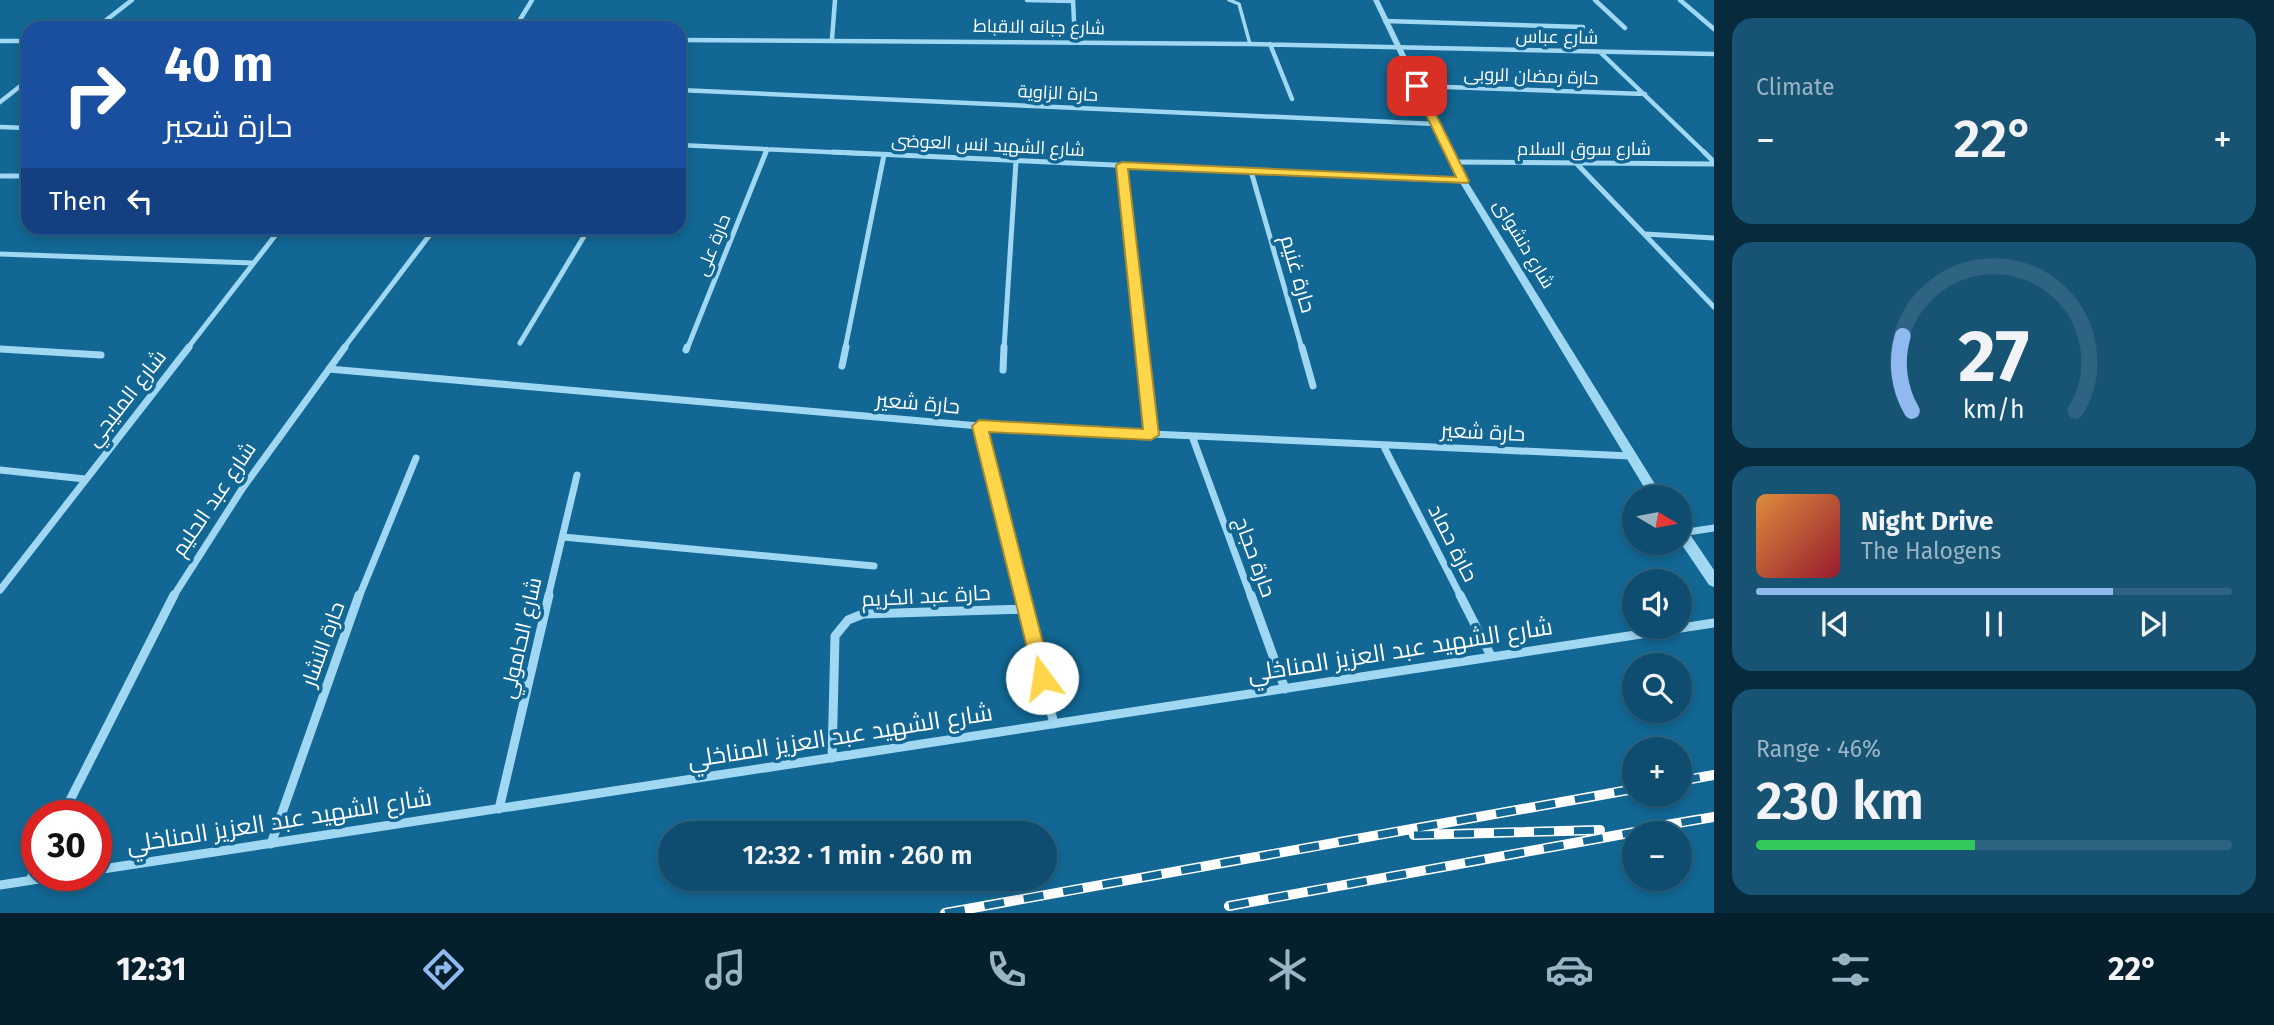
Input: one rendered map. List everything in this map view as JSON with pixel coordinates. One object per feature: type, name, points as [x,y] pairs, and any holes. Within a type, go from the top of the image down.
[{"type":"street","points":[[105,21],[132,0]]},
{"type":"street","points":[[519,21],[532,0]]},
{"type":"street","points":[[832,39],[835,0]]},
{"type":"street","points":[[1027,0],[1073,1],[1075,42]]},
{"type":"street","name":"شارع دنشواى","points":[[1376,0],[1463,181],[1649,485]]},
{"type":"street","points":[[1595,0],[1625,28]]},
{"type":"street","points":[[1680,0],[1714,29]]},
{"type":"street","points":[[1385,21],[1583,27]]},
{"type":"street","name":"شارع جبانه الاقباط","points":[[686,40],[832,39],[1399,48]]},
{"type":"street","points":[[0,41],[21,41]]},
{"type":"street","points":[[1270,44],[1292,99]]},
{"type":"street","name":"شارع عباس","points":[[1399,48],[1600,51],[1714,56]]},
{"type":"street","points":[[1600,51],[1714,163]]},
{"type":"street","points":[[0,102],[21,86]]},
{"type":"street","name":"حارة رمضان الروبى","points":[[1417,86],[1645,94]]},
{"type":"street","name":"حارة الزاوية","points":[[686,90],[1436,124]]},
{"type":"street","points":[[0,127],[21,128]]},
{"type":"street","name":"شارع الشهيد انس العوضى","points":[[686,145],[1463,181]]},
{"type":"street","name":"حارة على","points":[[686,350],[767,149]]},
{"type":"street","points":[[842,366],[884,155]]},
{"type":"street","points":[[1003,370],[1016,161]]},
{"type":"street","name":"شارع سوق السلام","points":[[1454,162],[1714,163]]},
{"type":"street","points":[[1577,163],[1714,307]]},
{"type":"street","points":[[1122,165],[1151,435]]},
{"type":"street","name":"حارة غنيم","points":[[1251,171],[1313,386]]},
{"type":"street","points":[[0,176],[21,176]]},
{"type":"street","points":[[1644,234],[1714,238]]},
{"type":"street","name":"شارع المليجي","points":[[0,590],[275,235]]},
{"type":"street","name":"شارع عبد الحليم","points":[[70,800],[182,582],[230,506],[430,235]]},
{"type":"street","points":[[520,343],[585,235]]},
{"type":"street","points":[[0,254],[253,263]]},
{"type":"street","points":[[0,349],[101,355]]},
{"type":"street","name":"حارة شعير","points":[[329,369],[979,426],[1630,456]]},
{"type":"street","points":[[979,426],[1054,724]]},
{"type":"street","name":"حارة حجاج","points":[[1192,436],[1285,689]]},
{"type":"street","name":"حارة حماد","points":[[1383,445],[1491,656]]},
{"type":"street","name":"حارة النشار","points":[[271,844],[351,616],[416,458]]},
{"type":"street","points":[[0,470],[85,479]]},
{"type":"street","name":"شارع الحامولي","points":[[499,809],[577,475]]},
{"type":"street","points":[[1692,531],[1714,528]]},
{"type":"street","points":[[563,537],[874,566]]},
{"type":"street","points":[[1692,549],[1714,581]]},
{"type":"street","name":"حارة عبد الكريم","points":[[832,758],[835,636],[848,620],[863,614],[1025,609]]},
{"type":"street","name":"شارع الشهيد عبد العزيز المناخلي","points":[[112,868],[1714,623]]},
{"type":"street","points":[[0,885],[21,882]]},
{"type":"lane","points":[[1229,0],[1239,4],[1250,44]]},
{"type":"railway","points":[[1692,779],[1714,775]]},
{"type":"railway","points":[[945,913],[1622,791]]},
{"type":"railway","points":[[1690,821],[1714,817]]},
{"type":"railway","points":[[1414,835],[1600,830]]},
{"type":"railway","points":[[1229,906],[1622,834]]},
{"type":"route","points":[[1042,678],[979,426],[1151,435],[1122,165],[1463,181],[1417,86]]}]
